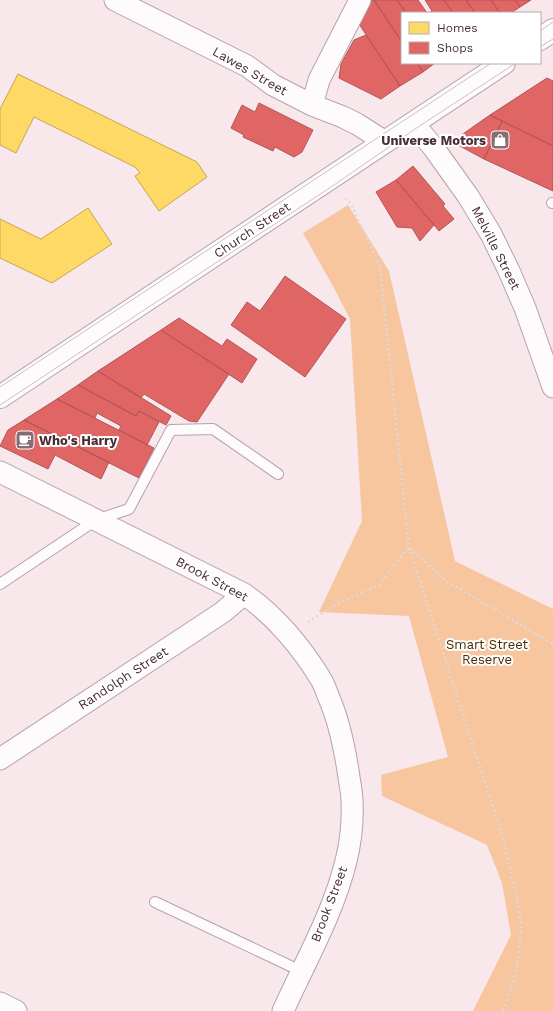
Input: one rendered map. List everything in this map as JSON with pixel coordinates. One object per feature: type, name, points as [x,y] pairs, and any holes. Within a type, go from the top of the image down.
[{"type":"main road","points":[[541,38],[553,30]]},
{"type":"main road","name":"Church Street","points":[[0,397],[502,64]]},
{"type":"street","name":"Lawes Street","points":[[115,0],[247,66],[273,85],[312,105],[358,124],[384,142]]},
{"type":"street","points":[[312,105],[319,80],[360,0]]},
{"type":"street","name":"Melville Street","points":[[414,123],[468,196],[491,234],[525,308],[553,387]]},
{"type":"street","name":"Brook Street","points":[[0,472],[244,594],[256,602],[288,634],[322,682],[333,707],[342,737],[352,800],[351,833],[340,882],[329,912],[282,1011]]},
{"type":"street","name":"Randolph Street","points":[[0,759],[231,606],[244,594]]},
{"type":"street","points":[[0,1003],[16,1011]]},
{"type":"lane","points":[[0,584],[96,520],[129,509],[171,430],[212,429],[278,474]]},
{"type":"lane","points":[[155,902],[301,971]]},
{"type":"path","points":[[329,178],[351,204],[380,266],[409,547],[502,836],[517,900],[521,922],[520,947],[514,978],[503,1011]]},
{"type":"path","points":[[288,634],[342,601],[380,584],[409,547]]},
{"type":"path","points":[[409,547],[446,581],[553,644]]},
{"type":"green space","name":"Smart Street Reserve","points":[[348,205],[389,271],[455,561],[553,609],[553,1011],[473,1011],[511,935],[502,883],[487,845],[382,796],[381,775],[448,757],[409,616],[319,612],[362,521],[350,319],[303,233]]},
{"type":"building: Homes","points":[[18,74],[197,162],[207,177],[159,211],[135,176],[140,173],[135,167],[34,117],[16,153],[0,145],[0,109]]},
{"type":"building: Homes","points":[[88,208],[112,244],[52,283],[0,258],[0,219],[41,239]]},
{"type":"building: Shops","points":[[372,0],[374,0],[401,40],[401,64],[418,64],[423,72],[400,86],[359,24]]},
{"type":"building: Shops","points":[[374,0],[397,0],[405,12],[401,12],[401,40]]},
{"type":"building: Shops","points":[[397,0],[418,0],[426,12],[405,12]]},
{"type":"building: Shops","points":[[425,0],[444,0],[452,12],[430,12],[432,11]]},
{"type":"building: Shops","points":[[444,0],[466,0],[474,12],[452,12]]},
{"type":"building: Shops","points":[[466,0],[491,0],[499,12],[474,12]]},
{"type":"building: Shops","points":[[491,0],[515,0],[520,7],[512,12],[499,12]]},
{"type":"building: Shops","points":[[515,0],[531,0],[520,7]]},
{"type":"building: Shops","points":[[366,35],[400,86],[381,99],[339,78],[341,64],[354,40]]},
{"type":"building: Shops","points":[[418,64],[434,64],[423,72]]},
{"type":"building: Shops","points":[[547,78],[553,81],[553,146],[490,115]]},
{"type":"building: Shops","points":[[259,103],[313,130],[302,152],[294,157],[275,147],[273,151],[243,137],[244,135],[231,128],[242,105],[255,112]]},
{"type":"building: Shops","points":[[490,115],[502,121],[484,159],[458,145],[460,136]]},
{"type":"building: Shops","points":[[502,121],[553,146],[553,191],[484,159]]},
{"type":"building: Shops","points":[[413,166],[445,204],[443,206],[454,219],[439,231],[396,180]]},
{"type":"building: Shops","points":[[396,180],[434,225],[420,241],[412,228],[397,227],[376,192]]},
{"type":"building: Shops","points":[[285,276],[346,319],[305,377],[231,325],[247,302],[260,311]]},
{"type":"building: Shops","points":[[179,318],[222,346],[227,339],[257,359],[242,383],[161,330]]},
{"type":"building: Shops","points":[[161,330],[229,374],[197,422],[189,421],[144,394],[141,398],[98,371]]},
{"type":"building: Shops","points":[[98,371],[171,416],[166,425],[139,411],[136,416],[78,385]]},
{"type":"building: Shops","points":[[78,385],[136,416],[139,411],[159,422],[147,445],[119,430],[121,426],[97,413],[95,418],[57,399]]},
{"type":"building: Shops","points":[[57,399],[154,448],[139,478],[24,420]]},
{"type":"building: Shops","points":[[24,420],[109,462],[101,479],[55,455],[48,469],[0,446],[8,430]]},
{"type":"tram line","points":[[541,30],[553,22]]},
{"type":"tram line","points":[[541,46],[553,39]]},
{"type":"tram line","points":[[0,387],[489,64]]},
{"type":"tram line","points":[[0,405],[514,64]]},
{"type":"place","name":"Universe Motors","points":[[500,140]]},
{"type":"place","name":"Who's Harry","points":[[25,440]]}]
